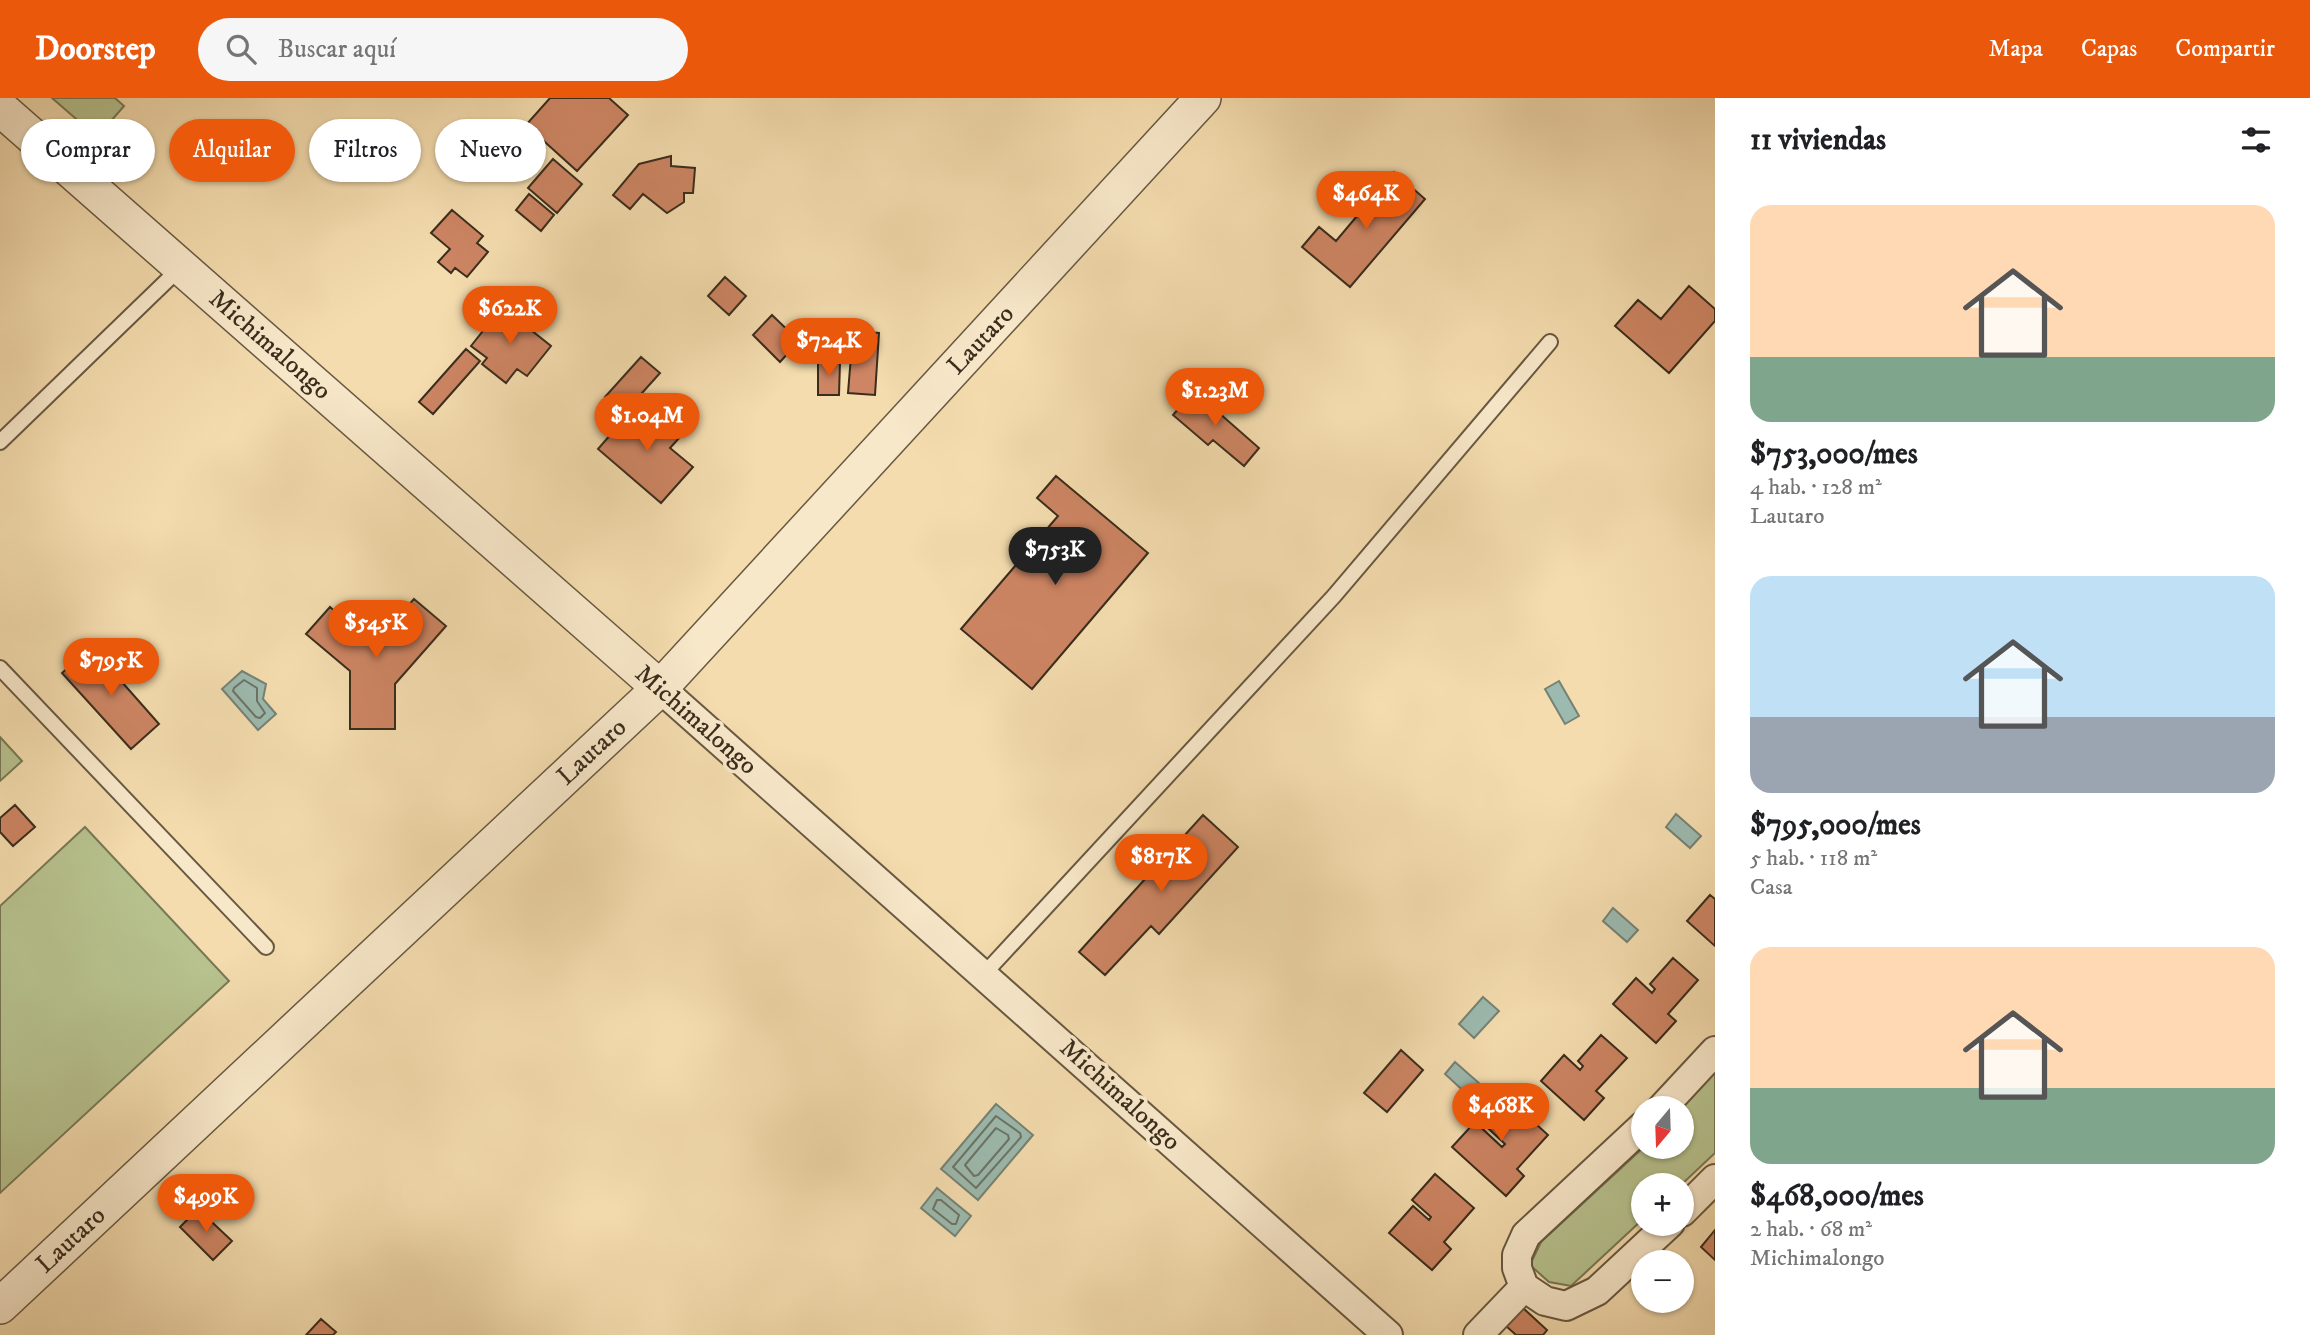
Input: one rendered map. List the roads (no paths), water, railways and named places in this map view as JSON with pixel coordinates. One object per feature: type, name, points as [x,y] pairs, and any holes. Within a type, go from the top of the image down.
[{"type":"street","name":"Lautaro","points":[[0,1306],[660,688],[1203,98]]},
{"type":"street","name":"Michimalongo","points":[[0,108],[984,974],[1388,1335]]},
{"type":"street","points":[[1673,1096],[1715,1051]]},
{"type":"street","points":[[1631,1137],[1526,1235],[1517,1255],[1517,1268],[1524,1287],[1534,1296],[1555,1305],[1577,1302],[1607,1284],[1657,1236]]},
{"type":"street","points":[[1694,1200],[1715,1179]]},
{"type":"street","points":[[1478,1335],[1524,1287]]},
{"type":"lane","points":[[0,442],[181,267]]},
{"type":"lane","points":[[984,974],[1334,596],[1550,342]]},
{"type":"lane","points":[[0,668],[266,947]]},
{"type":"water","points":[[242,671],[266,684],[263,699],[276,714],[258,730],[222,689]]},
{"type":"water","points":[[1559,681],[1579,716],[1565,724],[1545,689]]},
{"type":"water","points":[[1676,814],[1701,836],[1690,848],[1666,827]]},
{"type":"water","points":[[1613,908],[1638,930],[1627,942],[1603,921]]},
{"type":"water","points":[[1483,997],[1499,1011],[1474,1038],[1459,1024]]},
{"type":"water","points":[[1455,1062],[1480,1084],[1469,1096],[1445,1074]]},
{"type":"water","points":[[996,1104],[1033,1135],[978,1200],[941,1169]]},
{"type":"water","points":[[937,1188],[971,1216],[955,1236],[921,1208]]}]
